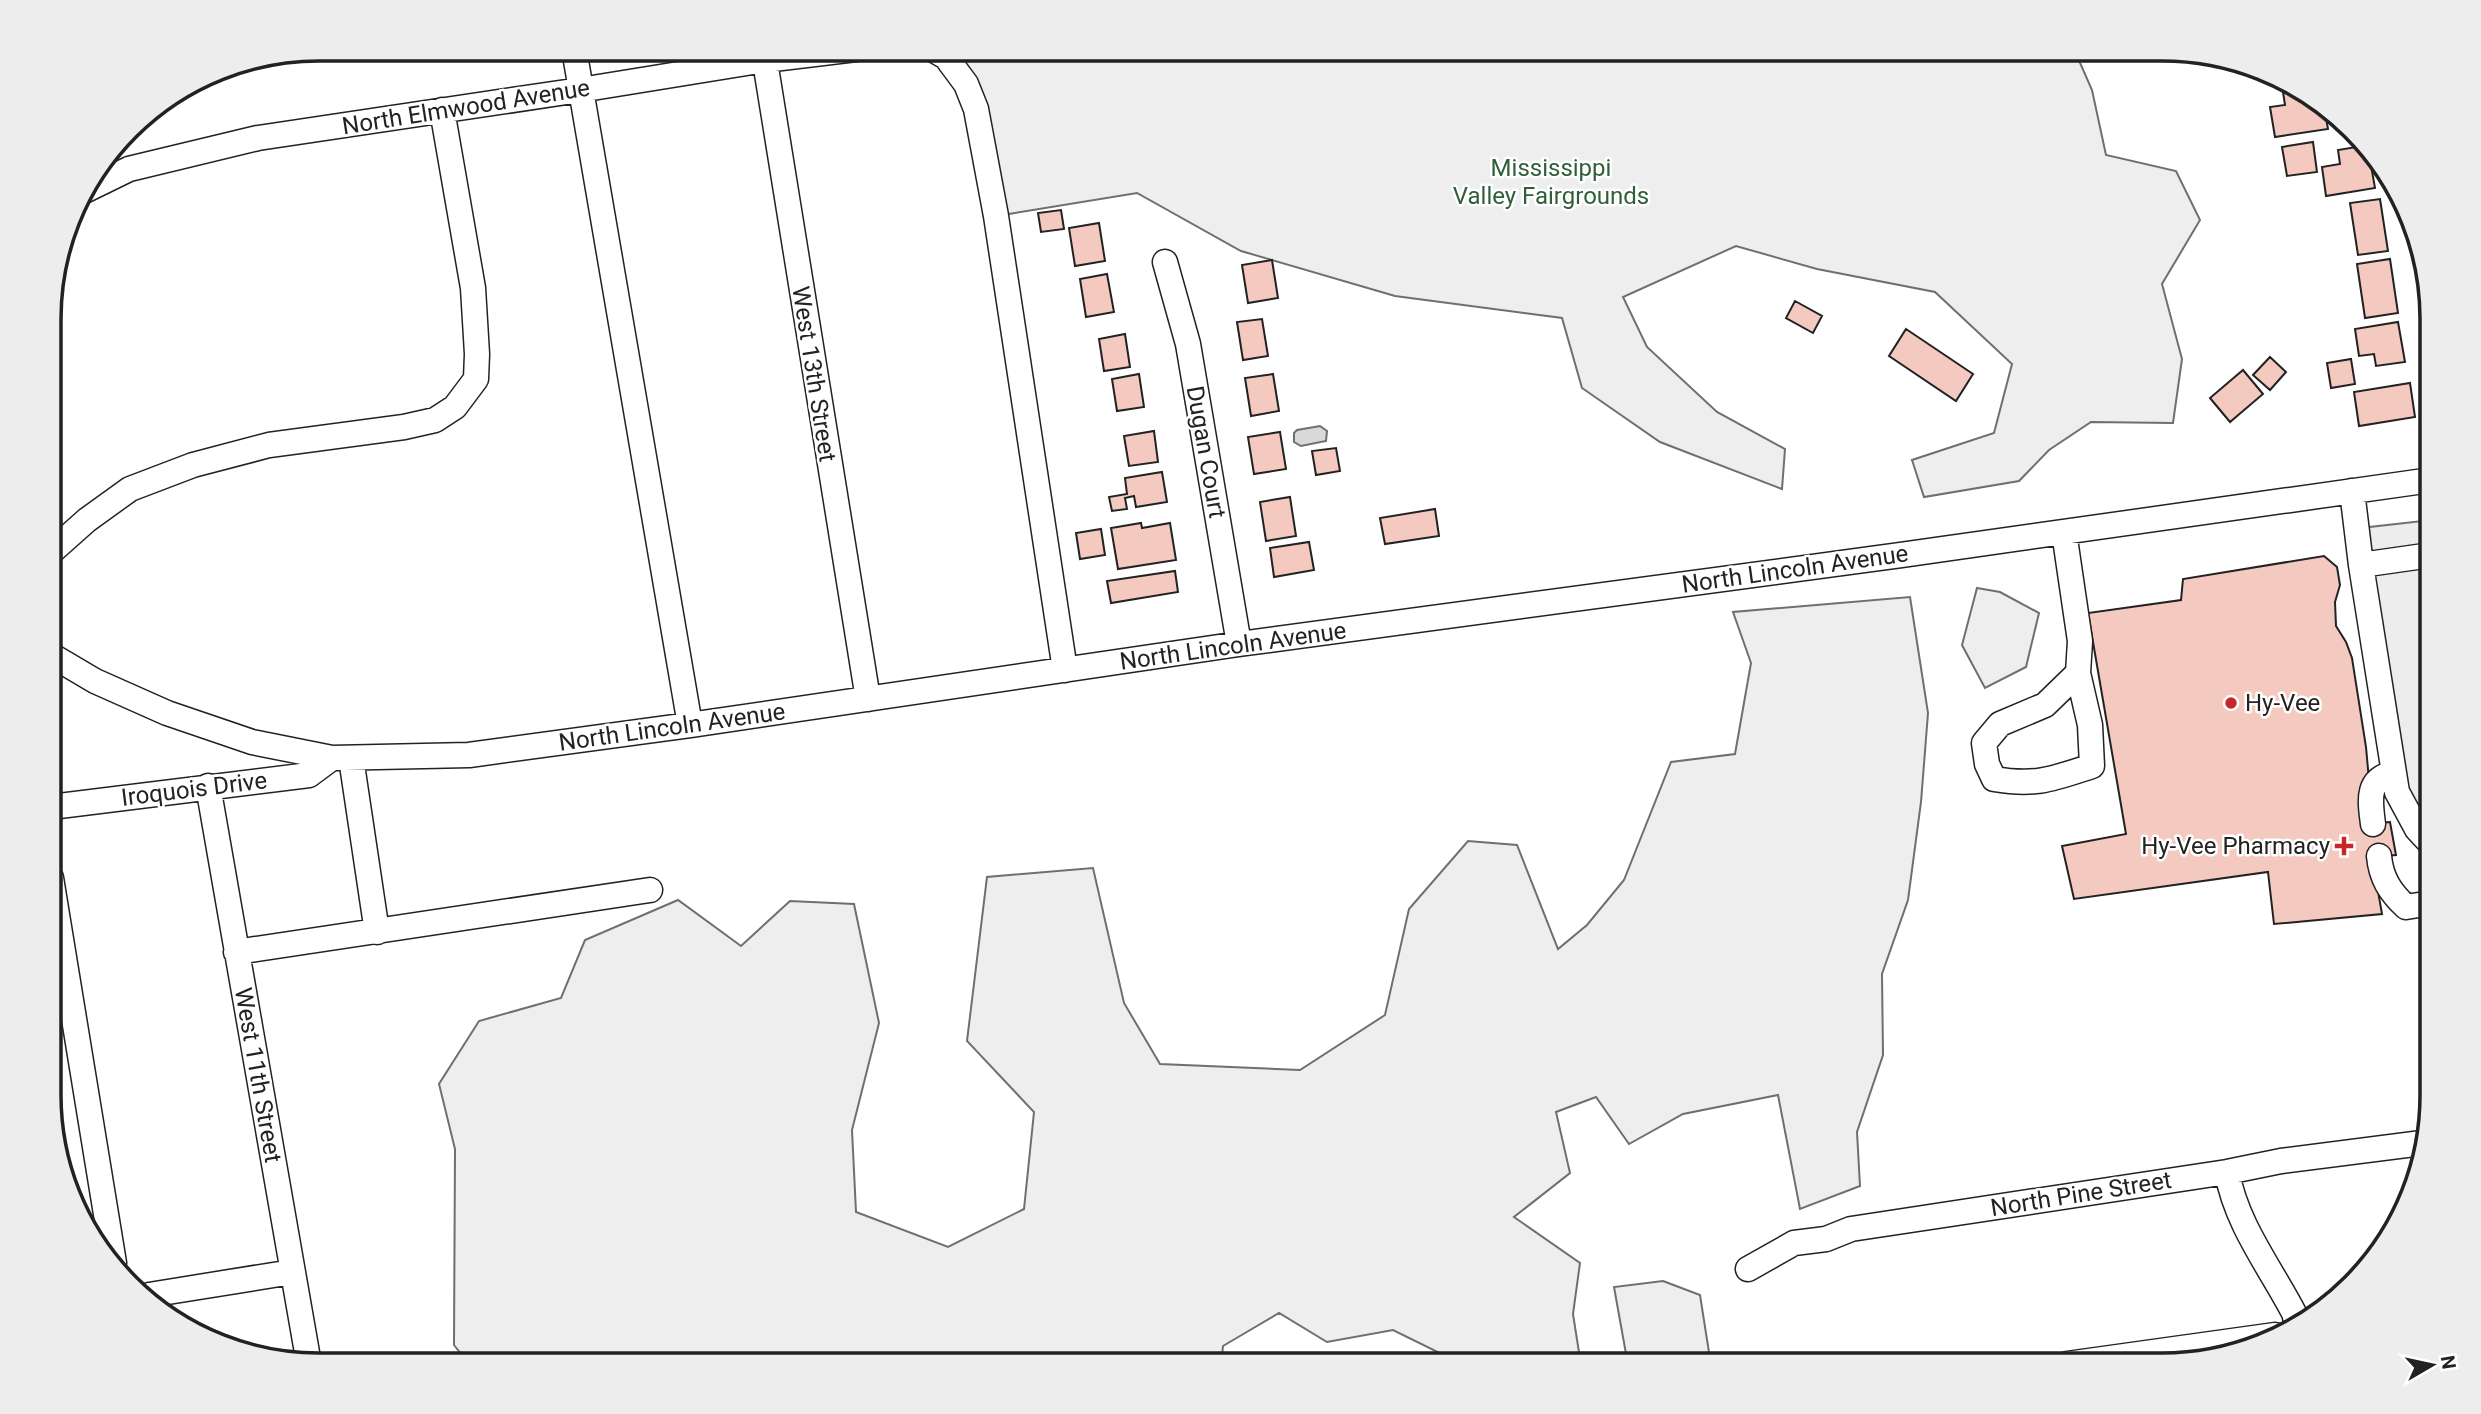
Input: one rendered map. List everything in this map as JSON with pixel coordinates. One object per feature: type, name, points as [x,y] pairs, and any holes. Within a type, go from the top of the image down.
[{"type":"street","points":[[576,61],[690,725]]},
{"type":"street","name":"North Elmwood Avenue","points":[[101,182],[129,169],[258,138],[580,90],[728,61]]},
{"type":"street","name":"West 13th Street","points":[[765,61],[868,699]]},
{"type":"street","points":[[949,61],[966,84],[976,109],[996,216],[1065,670]]},
{"type":"street","points":[[61,543],[87,520],[130,489],[193,465],[269,444],[404,427],[435,420],[455,407],[476,379],[477,354],[473,288],[442,110]]},
{"type":"street","name":"Dugan Court","points":[[1165,261],[1188,344],[1239,644]]},
{"type":"street","name":"North Lincoln Avenue","points":[[61,661],[95,681],[167,713],[252,742],[341,758],[469,755],[1239,644],[2420,482]]},
{"type":"street","points":[[2352,491],[2397,792],[2420,832]]},
{"type":"street","points":[[2064,532],[2080,641],[2078,673],[2090,725],[2092,766],[2050,780],[2023,784],[1994,779],[1987,764],[1984,743],[2000,724],[2045,705],[2078,673]]},
{"type":"street","points":[[2361,565],[2420,557]]},
{"type":"street","points":[[341,758],[377,932]]},
{"type":"street","name":"Iroquois Drive","points":[[61,806],[309,775],[341,758]]},
{"type":"street","points":[[2373,824],[2370,800],[2374,785],[2381,776],[2394,773]]},
{"type":"street","name":"West 11th Street","points":[[208,786],[307,1352]]},
{"type":"street","points":[[2379,856],[2381,873],[2393,895],[2406,907],[2420,905]]},
{"type":"street","points":[[236,952],[650,890]]},
{"type":"street","points":[[61,938],[111,1247]]},
{"type":"street","name":"North Pine Street","points":[[1748,1269],[1794,1243],[1826,1239],[1851,1229],[2227,1172],[2281,1161],[2415,1144]]},
{"type":"street","points":[[2227,1172],[2232,1197],[2247,1229],[2295,1316]]},
{"type":"street","points":[[155,1294],[292,1272]]},
{"type":"street","points":[[2146,1353],[2242,1340]]},
{"type":"green space","name":"Mississippi Valley Fairgrounds","points":[[941,61],[2079,61],[2092,90],[2106,155],[2176,171],[2200,220],[2162,284],[2182,359],[2173,423],[2091,422],[2049,450],[2019,481],[1924,497],[1912,460],[1994,433],[2012,364],[1935,292],[1817,269],[1736,246],[1623,297],[1647,347],[1717,412],[1785,449],[1782,489],[1660,442],[1582,388],[1562,318],[1395,296],[1241,251],[1137,193],[996,216],[976,109]]},
{"type":"green space","points":[[1977,588],[2000,592],[2039,613],[2026,667],[1985,688],[1962,645]]},
{"type":"green space","points":[[1910,597],[1928,713],[1921,802],[1908,900],[1882,974],[1883,1055],[1857,1132],[1860,1186],[1800,1209],[1778,1095],[1683,1114],[1629,1144],[1596,1097],[1556,1112],[1570,1173],[1514,1217],[1580,1263],[1573,1314],[1579,1353],[1440,1353],[1393,1330],[1327,1342],[1279,1313],[1223,1346],[1222,1353],[460,1353],[454,1345],[455,1149],[439,1084],[479,1021],[561,998],[585,940],[678,900],[741,946],[790,901],[854,904],[879,1023],[852,1130],[856,1212],[948,1247],[1024,1209],[1034,1112],[967,1041],[987,877],[1093,868],[1124,1003],[1160,1064],[1300,1070],[1385,1015],[1409,909],[1468,841],[1517,845],[1558,949],[1587,925],[1624,880],[1671,762],[1735,754],[1751,663],[1733,612]]},
{"type":"green space","points":[[1663,1281],[1700,1295],[1709,1353],[1626,1353],[1614,1287]]},
{"type":"shaded area","points":[[1320,426],[1327,431],[1326,441],[1301,446],[1294,442],[1294,433],[1297,430]]},
{"type":"shaded area","points":[[2420,521],[2420,827],[2397,792],[2361,528]]},
{"type":"building","points":[[2283,92],[2327,121],[2328,129],[2275,137],[2270,107],[2285,105]]},
{"type":"building","points":[[2313,142],[2317,172],[2287,176],[2282,147]]},
{"type":"building","points":[[2356,149],[2372,170],[2375,188],[2326,196],[2322,167],[2340,164],[2338,150]]},
{"type":"building","points":[[2380,199],[2388,251],[2358,255],[2350,203]]},
{"type":"building","points":[[1061,210],[1064,229],[1041,232],[1038,213]]},
{"type":"building","points":[[1099,223],[1105,261],[1075,266],[1069,228]]},
{"type":"building","points":[[2390,259],[2398,313],[2365,318],[2357,264]]},
{"type":"building","points":[[1272,260],[1278,298],[1248,303],[1242,265]]},
{"type":"building","points":[[1107,274],[1114,312],[1086,317],[1080,279]]},
{"type":"building","points":[[1795,301],[1822,316],[1813,333],[1786,318]]},
{"type":"building","points":[[1262,319],[1268,356],[1243,360],[1237,322]]},
{"type":"building","points":[[2398,322],[2405,362],[2376,366],[2374,354],[2359,356],[2355,329]]},
{"type":"building","points":[[1906,329],[1973,374],[1956,401],[1889,356]]},
{"type":"building","points":[[1125,334],[1130,367],[1104,371],[1099,339]]},
{"type":"building","points":[[2270,357],[2286,372],[2270,390],[2253,375]]},
{"type":"building","points":[[2351,359],[2355,384],[2331,388],[2327,363]]},
{"type":"building","points":[[2243,370],[2263,394],[2230,422],[2210,398]]},
{"type":"building","points":[[1139,374],[1144,407],[1117,411],[1112,379]]},
{"type":"building","points":[[1273,374],[1279,411],[1251,416],[1245,378]]},
{"type":"building","points":[[2410,383],[2415,417],[2359,426],[2354,392]]},
{"type":"building","points":[[1154,431],[1158,462],[1129,466],[1124,436]]},
{"type":"building","points":[[1280,432],[1286,469],[1254,474],[1248,437]]},
{"type":"building","points":[[1336,448],[1340,471],[1316,475],[1312,451]]},
{"type":"building","points":[[1162,472],[1167,502],[1136,507],[1134,496],[1125,498],[1127,509],[1112,511],[1109,497],[1127,494],[1125,478]]},
{"type":"building","points":[[1290,497],[1296,536],[1266,541],[1260,502]]},
{"type":"building","points":[[1435,509],[1439,536],[1385,544],[1380,518]]},
{"type":"building","points":[[1141,523],[1142,528],[1170,523],[1176,560],[1118,569],[1111,528]]},
{"type":"building","points":[[1101,529],[1105,555],[1080,559],[1076,533]]},
{"type":"building","points":[[1309,542],[1314,570],[1274,577],[1270,548]]},
{"type":"building","name":"Hy-Vee","points":[[2324,556],[2337,567],[2340,585],[2335,602],[2336,626],[2352,658],[2366,747],[2369,780],[2362,824],[2390,822],[2396,855],[2372,857],[2382,914],[2274,924],[2268,872],[2074,899],[2062,846],[2126,834],[2088,613],[2181,600],[2183,579]]},
{"type":"building","points":[[1175,571],[1178,592],[1111,603],[1107,581]]},
{"type":"place","name":"Hy-Vee","points":[[2231,703]]},
{"type":"place","name":"Hy-Vee Pharmacy","points":[[2344,846]]}]
